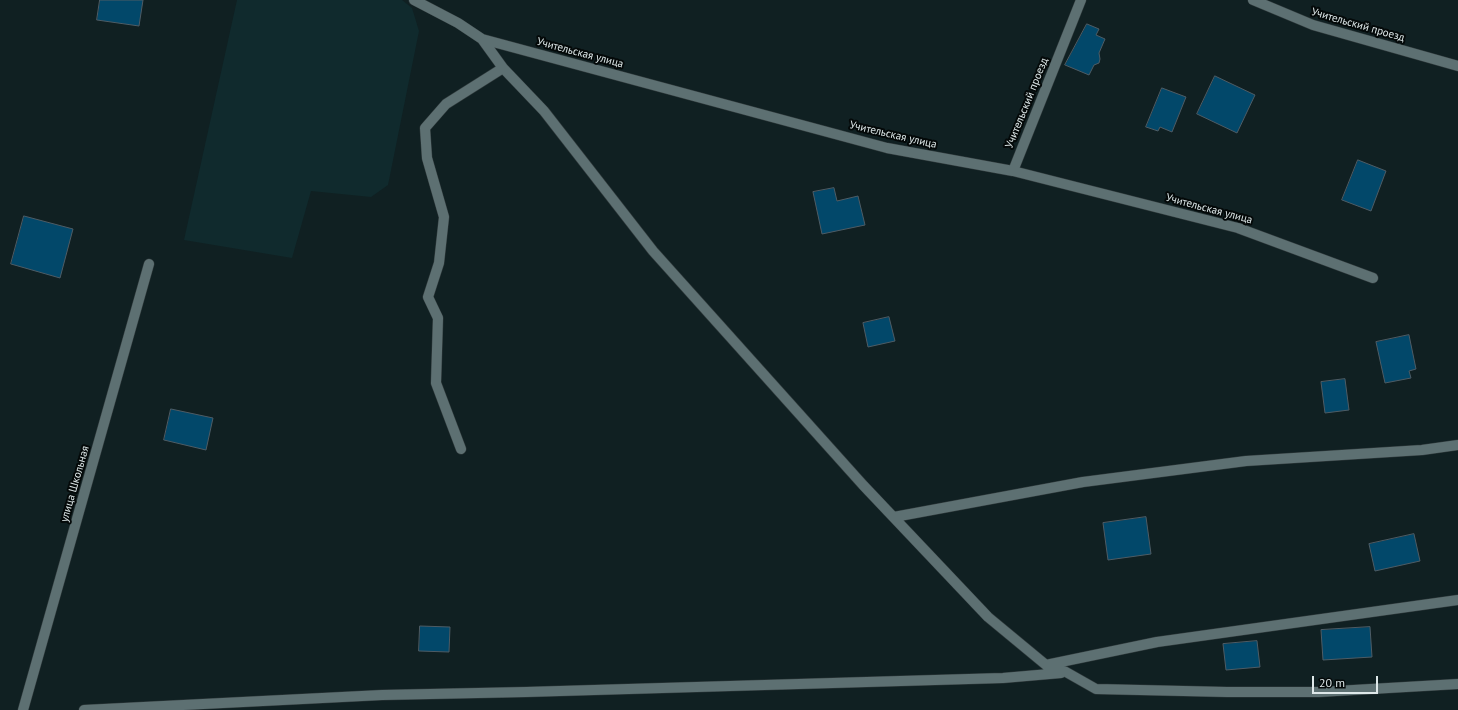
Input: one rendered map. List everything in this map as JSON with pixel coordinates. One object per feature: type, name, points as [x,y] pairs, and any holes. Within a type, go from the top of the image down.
[{"type":"street","name":"Учительская улица","points":[[414,0],[458,23],[482,39],[887,148],[1012,171],[1238,228],[1373,278]]},
{"type":"street","name":"Учительский проезд","points":[[1012,171],[1081,0]]},
{"type":"street","name":"Учительский проезд","points":[[1253,0],[1313,25],[1458,66]]},
{"type":"street","points":[[482,39],[503,68],[544,111],[653,251],[858,479],[988,616],[1014,640],[1046,665],[1066,672],[1096,689],[1227,692],[1319,692],[1458,684]]},
{"type":"street","points":[[461,449],[436,383],[438,318],[428,297],[439,263],[444,218],[427,158],[425,128],[446,104],[503,68]]},
{"type":"street","name":"улица Школьная","points":[[23,710],[150,264]]},
{"type":"street","points":[[894,517],[1083,482],[1246,461],[1422,450],[1458,445]]},
{"type":"street","points":[[1046,665],[1157,642],[1458,600]]},
{"type":"street","points":[[84,710],[382,695],[1003,678],[1066,672]]},
{"type":"shaded area","points":[[237,0],[402,0],[412,8],[419,31],[388,185],[371,197],[311,191],[292,258],[184,240]]},
{"type":"building","points":[[100,0],[143,0],[139,26],[97,20]]},
{"type":"building","points":[[1087,24],[1099,29],[1096,35],[1105,39],[1099,53],[1099,63],[1094,65],[1089,75],[1065,65]]},
{"type":"building","points":[[1215,76],[1255,95],[1237,133],[1197,114]]},
{"type":"building","points":[[1162,88],[1186,97],[1172,132],[1160,127],[1158,131],[1146,127]]},
{"type":"building","points":[[1358,160],[1386,171],[1371,211],[1342,200]]},
{"type":"building","points":[[834,188],[837,201],[858,196],[865,225],[822,234],[813,192]]},
{"type":"building","points":[[24,216],[73,229],[60,278],[11,264]]},
{"type":"building","points":[[889,317],[895,341],[868,347],[863,323]]},
{"type":"building","points":[[1409,335],[1416,369],[1409,371],[1411,378],[1385,383],[1376,342]]},
{"type":"building","points":[[1345,379],[1349,410],[1325,413],[1321,382]]},
{"type":"building","points":[[171,409],[213,418],[206,450],[164,440]]},
{"type":"building","points":[[1146,517],[1151,554],[1108,560],[1103,523]]},
{"type":"building","points":[[1414,534],[1420,561],[1375,571],[1369,544]]},
{"type":"building","points":[[420,626],[450,627],[449,652],[419,651]]},
{"type":"building","points":[[1370,627],[1372,657],[1323,660],[1321,630]]},
{"type":"building","points":[[1257,641],[1260,667],[1226,670],[1223,644]]}]
